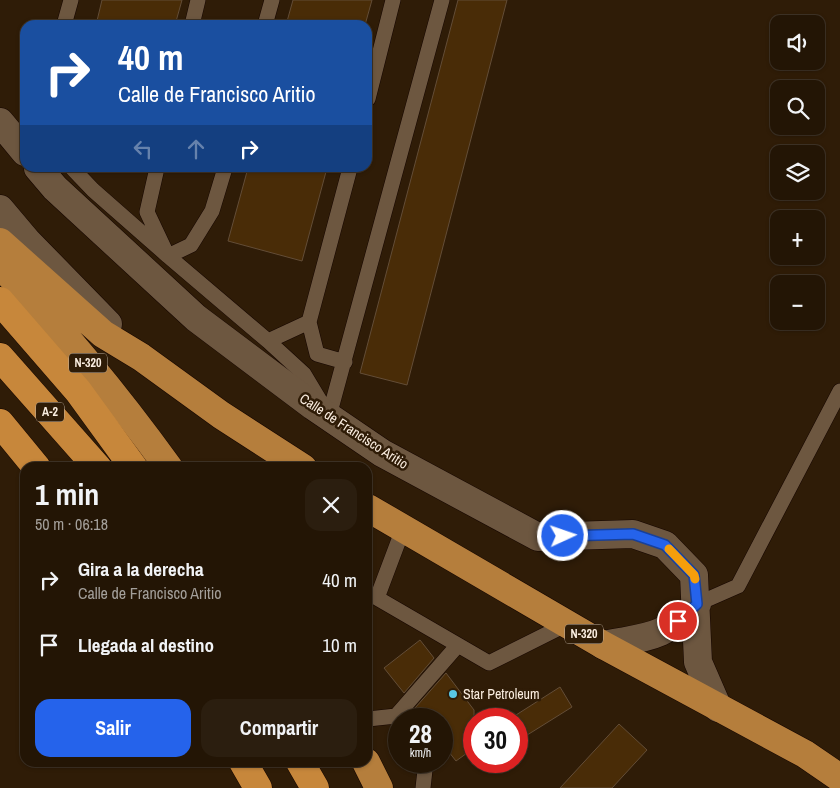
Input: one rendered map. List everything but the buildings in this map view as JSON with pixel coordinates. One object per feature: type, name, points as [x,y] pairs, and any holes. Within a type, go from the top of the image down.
[{"type":"highway","name":"N-320","points":[[0,242],[103,334],[141,357],[222,415],[294,462]]},
{"type":"highway","name":"N-320","points":[[0,265],[50,317],[84,357],[164,462]]},
{"type":"highway","points":[[0,301],[78,391],[130,462]]},
{"type":"highway","name":"A-2","points":[[0,357],[93,462]]},
{"type":"highway","points":[[0,423],[32,462]]},
{"type":"highway","name":"N-320","points":[[381,519],[603,645],[805,754],[840,778]]},
{"type":"highway","points":[[246,767],[258,788]]},
{"type":"highway","points":[[303,767],[315,788]]},
{"type":"highway","points":[[369,767],[380,788]]},
{"type":"street","points":[[0,122],[20,146]]},
{"type":"street","name":"Calle de Francisco Aritio","points":[[41,172],[55,188],[196,318],[382,453],[538,537],[633,534],[665,545],[694,575],[697,604],[698,662],[718,708]]},
{"type":"street","points":[[0,209],[26,240],[141,357]]},
{"type":"street","points":[[603,645],[654,636],[668,629],[697,604]]},
{"type":"lane","points":[[65,20],[71,0]]},
{"type":"lane","points":[[193,20],[198,0]]},
{"type":"lane","points":[[266,20],[272,0]]},
{"type":"lane","points":[[372,83],[393,0]]},
{"type":"lane","points":[[329,416],[442,0]]},
{"type":"lane","points":[[76,172],[93,190],[304,374],[329,416]]},
{"type":"lane","points":[[156,172],[147,212],[168,256]]},
{"type":"lane","points":[[155,282],[168,256],[191,245],[212,211],[224,172]]},
{"type":"lane","points":[[345,362],[317,354],[309,322],[349,172]]},
{"type":"lane","points":[[268,341],[309,322]]},
{"type":"lane","points":[[697,604],[738,586],[840,391]]},
{"type":"lane","points":[[381,519],[377,598],[458,645],[490,663],[567,624]]},
{"type":"lane","points":[[405,708],[458,645]]},
{"type":"lane","points":[[372,719],[388,718]]},
{"type":"lane","points":[[424,788],[425,773]]},
{"type":"slow traffic","points":[[669,549],[694,575],[695,579]]},
{"type":"place","name":"Star Petroleum","points":[[453,694]]},
{"type":"route","points":[[563,536],[633,534],[665,545],[694,575],[697,604],[678,621]]}]
